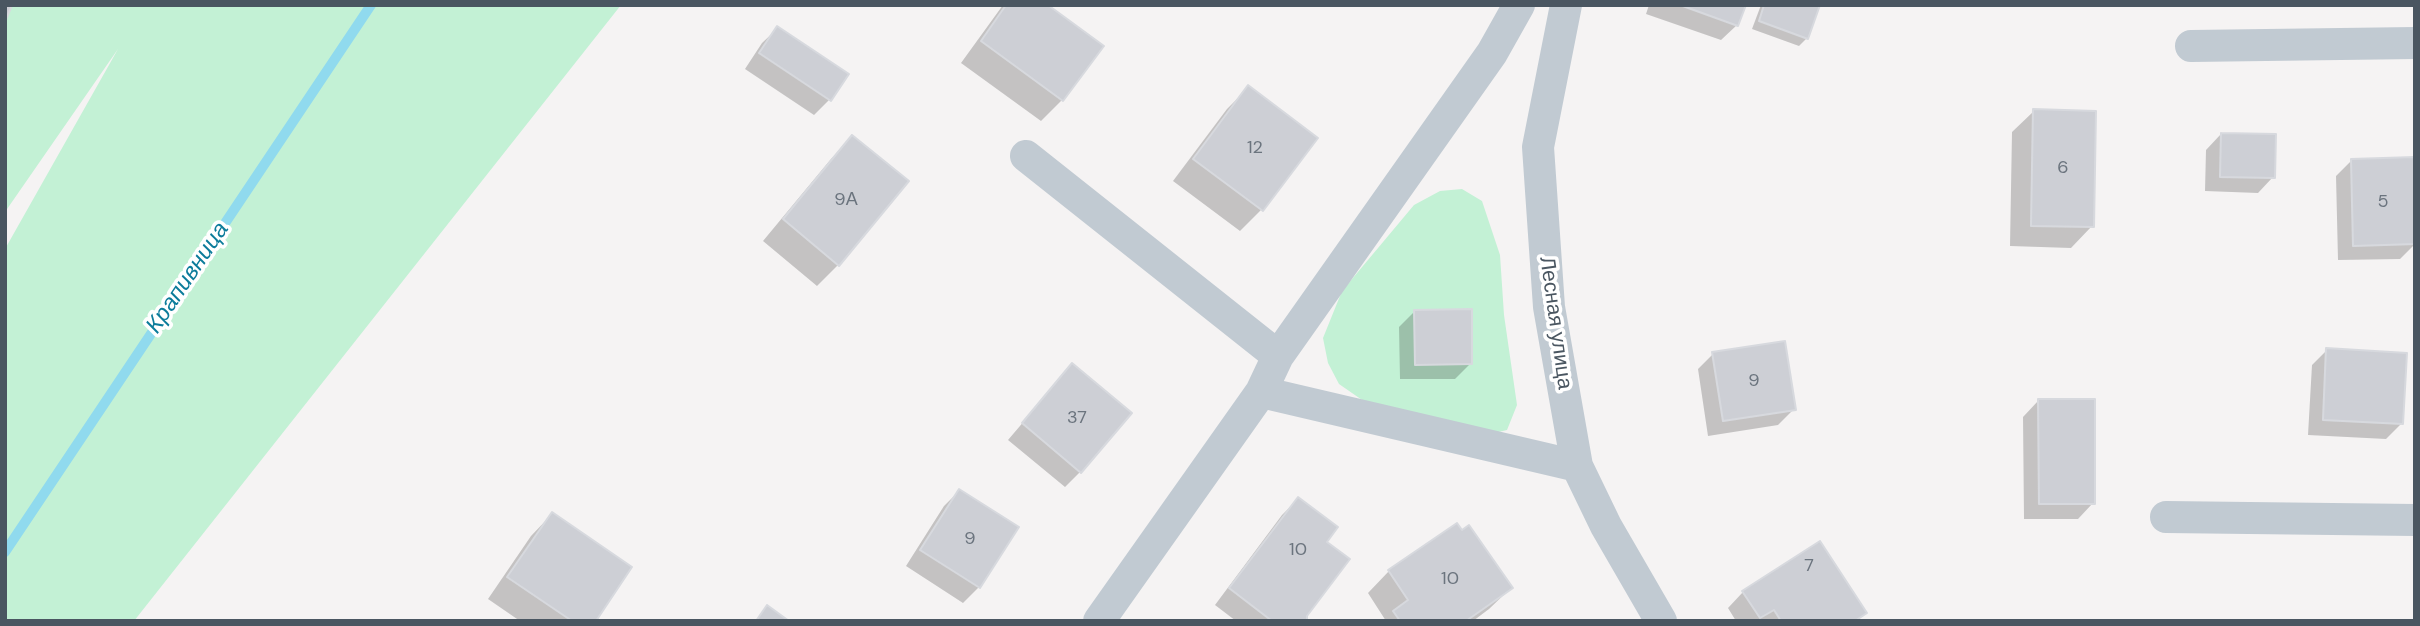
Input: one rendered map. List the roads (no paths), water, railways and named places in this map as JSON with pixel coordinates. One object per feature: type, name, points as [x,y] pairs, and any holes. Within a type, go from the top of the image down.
[{"type":"street","points":[[1099,621],[1261,392],[1278,356],[1492,53],[1519,5]]},
{"type":"street","name":"Лесная улица","points":[[1566,5],[1538,147],[1549,307],[1577,466],[1606,526],[1661,621]]},
{"type":"street","points":[[2191,46],[2415,43]]},
{"type":"street","points":[[1026,156],[1278,356]]},
{"type":"street","points":[[1261,392],[1577,466]]},
{"type":"street","points":[[2166,517],[2415,520]]},
{"type":"waterway","name":"Крапивница","points":[[5,552],[371,5]]}]
